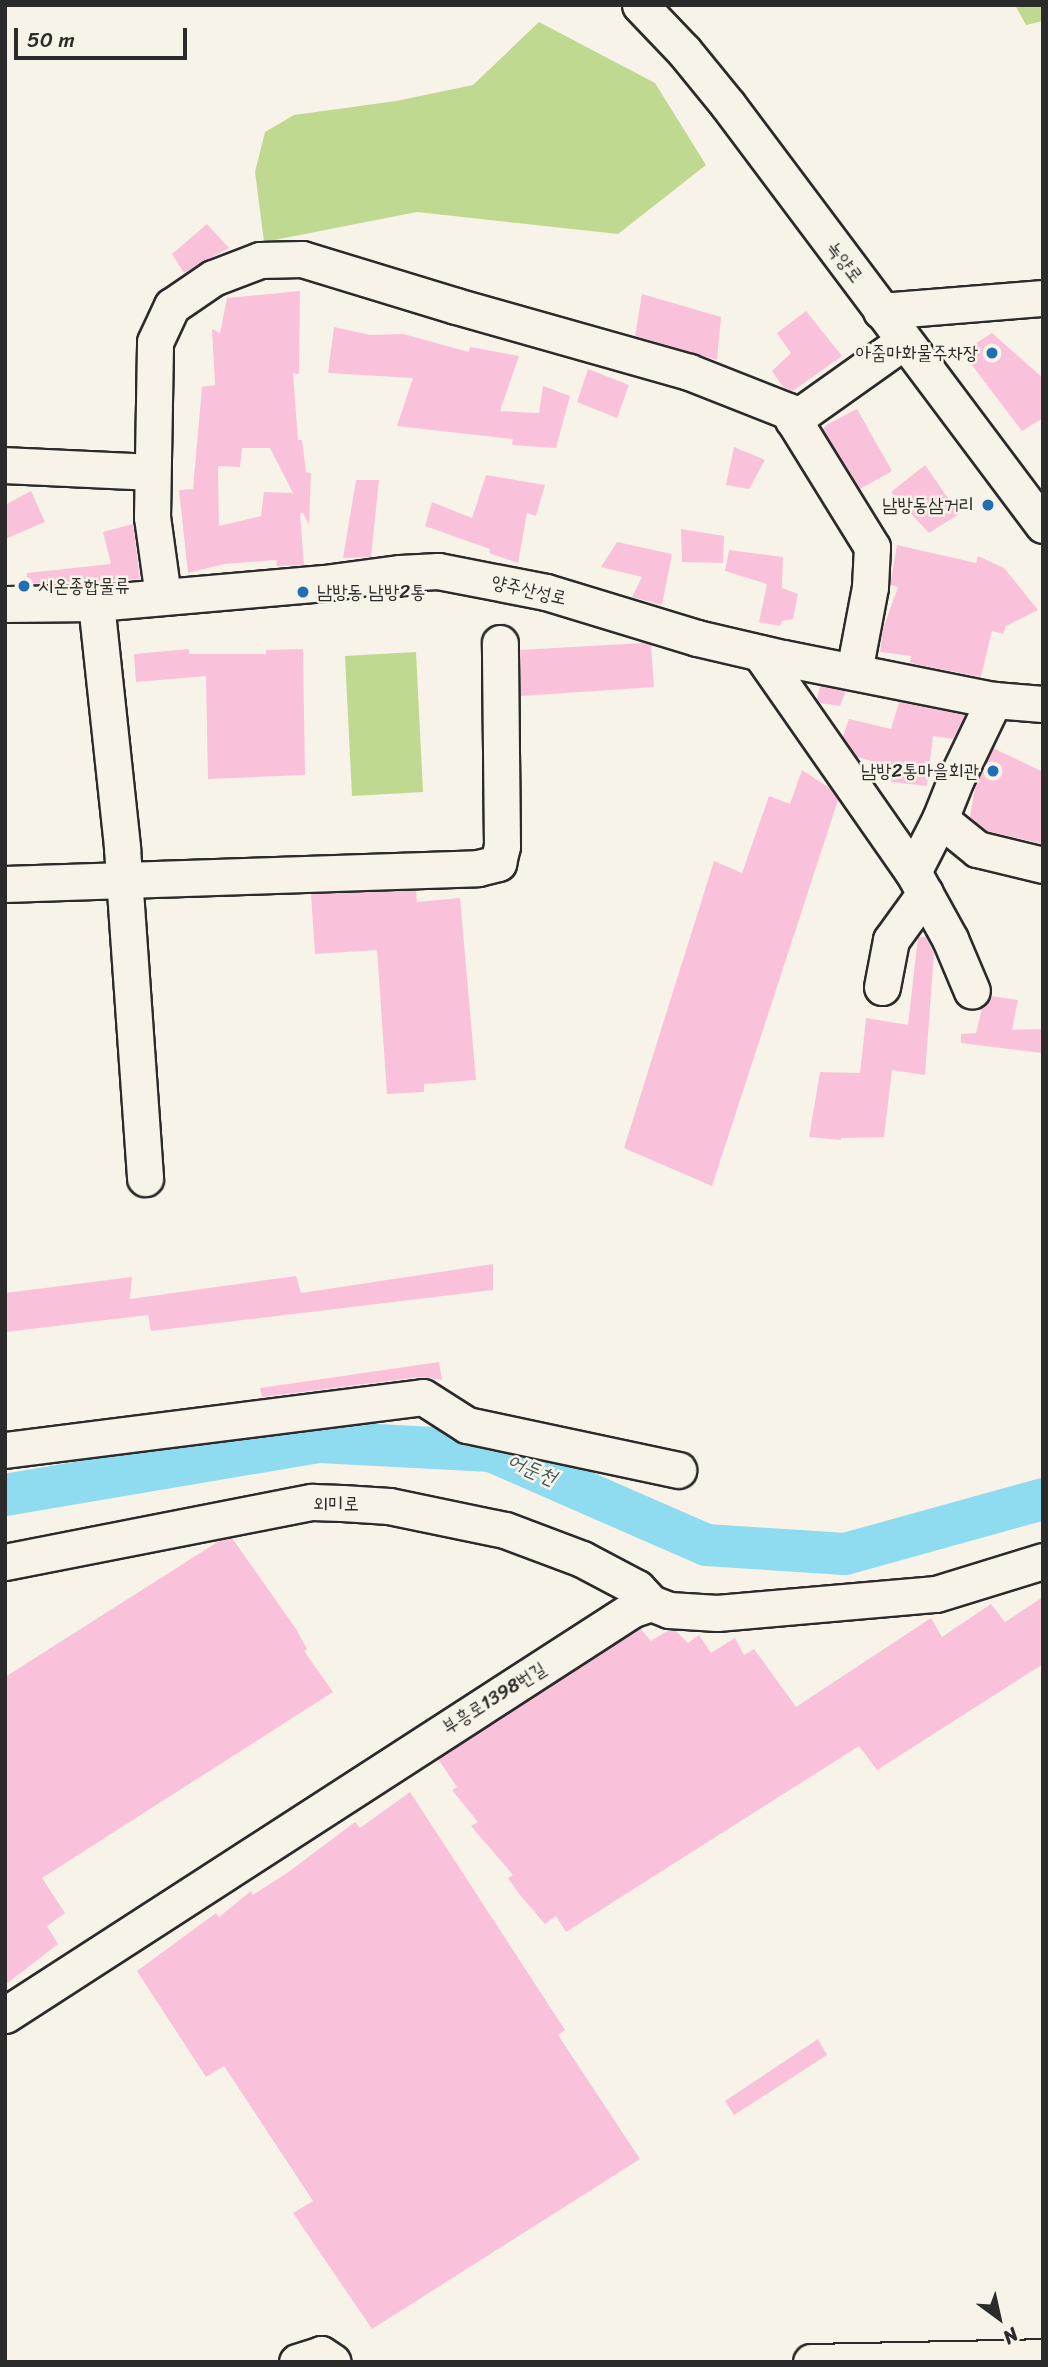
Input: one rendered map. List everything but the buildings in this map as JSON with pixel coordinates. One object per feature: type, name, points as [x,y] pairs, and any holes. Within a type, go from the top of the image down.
[{"type":"street","name":"녹양로","points":[[640,5],[684,51],[728,105],[1043,525]]},
{"type":"street","points":[[163,596],[152,517],[155,342],[172,306],[214,278],[260,260],[302,259],[689,372],[788,411],[872,547],[870,587],[854,672]]},
{"type":"street","points":[[881,311],[1043,298]]},
{"type":"street","points":[[793,419],[904,341]]},
{"type":"street","points":[[5,465],[152,472]]},
{"type":"street","name":"양주산성로","points":[[5,604],[96,603],[438,572],[546,592],[697,638],[760,653],[994,699],[1041,704]]},
{"type":"street","points":[[96,603],[123,878],[145,1178]]},
{"type":"street","points":[[5,884],[478,868],[498,863],[502,846],[500,643]]},
{"type":"street","points":[[760,653],[919,882],[950,939],[972,991]]},
{"type":"street","points":[[882,986],[891,940],[919,882],[956,779],[994,699]]},
{"type":"street","points":[[940,819],[977,849],[1043,865]]},
{"type":"street","points":[[5,1450],[424,1397],[467,1425],[678,1471]]},
{"type":"street","name":"외미로","points":[[5,1562],[312,1502],[354,1503],[389,1506],[505,1530],[582,1559],[637,1588],[651,1603]]},
{"type":"street","points":[[651,1603],[669,1610],[717,1613],[936,1594],[1043,1561]]},
{"type":"street","name":"부흥로1398번길","points":[[5,2015],[394,1761],[633,1609],[651,1603]]},
{"type":"street","points":[[297,2362],[321,2354],[333,2362]]},
{"type":"street","points":[[811,2362],[1043,2357]]},
{"type":"green space","points":[[1015,5],[1043,5],[1043,21],[1026,25]]},
{"type":"green space","points":[[539,22],[655,83],[706,165],[618,234],[417,212],[264,242],[255,172],[265,132],[294,115],[396,101],[473,85]]},
{"type":"green space","points":[[416,652],[423,792],[352,796],[345,656]]},
{"type":"waterway","name":"어둔천","points":[[5,1495],[320,1442],[491,1451],[706,1545],[845,1554],[1043,1499]]},
{"type":"place","name":"아줌마화물주차장","points":[[992,353]]},
{"type":"place","name":"남방동삼거리","points":[[988,505]]},
{"type":"place","name":"시온종합물류","points":[[24,586]]},
{"type":"place","name":"남방동.남방2통","points":[[303,592]]},
{"type":"place","name":"남방2통마을회관","points":[[993,771]]}]
